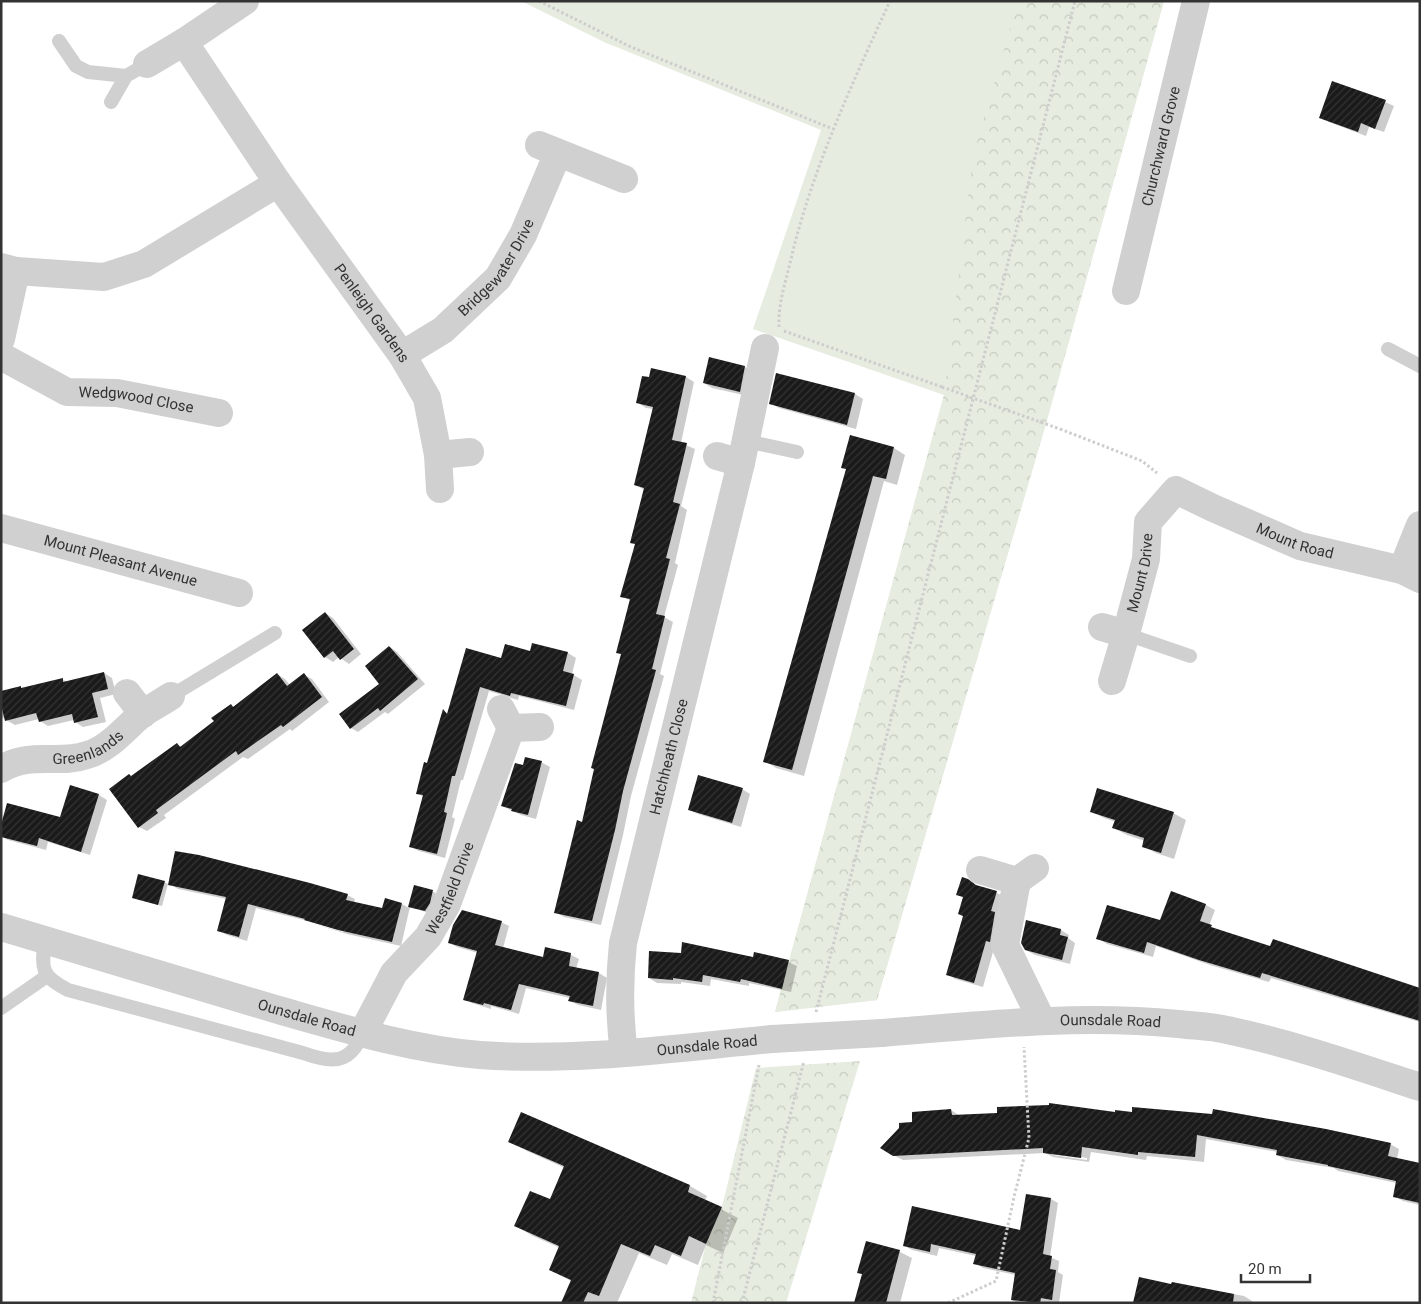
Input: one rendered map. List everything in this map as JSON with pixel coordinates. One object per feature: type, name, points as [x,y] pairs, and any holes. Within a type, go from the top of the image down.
[{"type":"street","points":[[137,70],[184,42],[245,1]]},
{"type":"street","name":"Churchward Grove","points":[[1126,291],[1196,1]]},
{"type":"street","name":"Penleigh Gardens","points":[[184,42],[278,183],[402,355],[428,398],[438,455],[440,490]]},
{"type":"street","name":"Bridgewater Drive","points":[[402,355],[443,330],[498,278],[523,235],[548,149],[624,179]]},
{"type":"street","points":[[1,339],[9,269],[104,277],[144,264],[278,183]]},
{"type":"street","name":"Hatchheath Close","points":[[624,1053],[619,1021],[619,981],[623,943],[735,453],[766,348]]},
{"type":"street","name":"Wedgwood Close","points":[[1,356],[67,392],[117,393],[219,413]]},
{"type":"street","points":[[438,455],[470,452]]},
{"type":"street","name":"Mount Road","points":[[1176,490],[1300,546],[1411,575]]},
{"type":"street","name":"Mount Drive","points":[[1112,681],[1114,630],[1146,559],[1148,522],[1176,490]]},
{"type":"street","points":[[1411,575],[1420,525]]},
{"type":"street","name":"Mount Pleasant Avenue","points":[[1,528],[239,593]]},
{"type":"street","name":"Greenlands","points":[[1,770],[9,764],[34,758],[67,759],[87,755],[103,747],[135,704],[172,696]]},
{"type":"street","name":"Westfield Drive","points":[[362,1034],[394,973],[428,937],[447,904],[506,719],[540,726]]},
{"type":"street","points":[[980,870],[1026,875],[1005,945],[1033,1021]]},
{"type":"street","name":"Ounsdale Road","points":[[1,927],[362,1034],[438,1050],[479,1055],[531,1057],[766,1050],[882,1033],[1033,1021],[1123,1020],[1226,1029],[1316,1053],[1420,1087]]},
{"type":"lane","points":[[59,41],[76,66],[88,72],[137,70]]},
{"type":"lane","points":[[111,102],[137,70]]},
{"type":"lane","points":[[1388,349],[1420,366]]},
{"type":"lane","points":[[735,453],[797,452]]},
{"type":"lane","points":[[1114,630],[1190,656]]},
{"type":"lane","points":[[172,696],[275,633]]},
{"type":"lane","points":[[45,940],[43,956],[47,976],[53,982],[68,990],[303,1053],[322,1060],[334,1060],[346,1056],[356,1048],[362,1034]]},
{"type":"lane","points":[[4,1002],[47,976]]},
{"type":"path","points":[[540,1],[632,48],[833,129]]},
{"type":"path","points":[[890,1],[839,114],[797,232],[778,312],[779,330],[1060,429],[1142,461],[1176,490]]},
{"type":"path","points":[[816,1014],[1075,1]]},
{"type":"path","points":[[948,1303],[996,1280],[1029,1138],[1033,1021]]},
{"type":"path","points":[[713,1303],[766,1050]]},
{"type":"path","points":[[742,1303],[806,1052]]},
{"type":"green space","points":[[521,1],[1164,1],[1045,427],[877,1000],[775,1012],[944,395],[753,329],[821,130],[604,42]]},
{"type":"green space","points":[[1018,1],[1164,1],[1045,427],[877,1000],[775,1012],[944,395],[973,156]]},
{"type":"green space","points":[[860,1061],[786,1303],[691,1303],[706,1244],[722,1207],[756,1068]]},
{"type":"building","points":[[1332,81],[1386,100],[1375,129],[1361,123],[1358,132],[1319,118]]},
{"type":"building","points":[[709,357],[745,366],[740,392],[703,383]]},
{"type":"building","points":[[651,368],[686,376],[672,440],[687,443],[673,502],[680,504],[666,558],[670,559],[656,614],[665,616],[652,669],[656,670],[623,791],[592,921],[554,913],[577,820],[582,822],[594,769],[591,768],[621,654],[616,653],[630,599],[620,597],[635,544],[630,543],[644,488],[634,485],[653,407],[636,403],[642,376],[649,377]]},
{"type":"building","points":[[776,373],[855,393],[847,425],[769,404]]},
{"type":"building","points":[[850,435],[894,447],[886,479],[873,476],[792,770],[763,762],[846,469],[841,468]]},
{"type":"building","points":[[325,612],[354,649],[340,660],[333,651],[324,658],[302,630]]},
{"type":"building","points":[[532,643],[568,652],[563,671],[574,674],[566,706],[511,693],[510,696],[480,687],[455,776],[452,776],[444,812],[447,813],[437,854],[409,847],[423,795],[416,794],[424,762],[427,763],[443,709],[447,714],[466,648],[501,658],[505,644],[530,651]]},
{"type":"building","points":[[389,646],[418,679],[380,711],[378,708],[350,729],[339,714],[379,684],[365,666]]},
{"type":"building","points":[[104,672],[108,689],[92,693],[98,717],[74,723],[72,714],[39,722],[36,713],[5,721],[1,705],[1,691],[63,678],[63,682]]},
{"type":"building","points":[[277,673],[287,686],[304,673],[322,697],[283,727],[281,725],[238,755],[236,751],[156,810],[158,813],[138,828],[109,789],[129,774],[131,776],[177,743],[180,747],[214,721],[211,718],[231,704],[233,707]]},
{"type":"building","points":[[525,757],[542,761],[528,815],[511,811],[512,809],[501,806],[515,763],[523,765]]},
{"type":"building","points":[[698,775],[743,788],[732,823],[688,810]]},
{"type":"building","points":[[70,785],[99,794],[81,852],[39,838],[37,846],[1,837],[1,825],[7,803],[60,817]]},
{"type":"building","points":[[1097,788],[1174,812],[1161,853],[1142,847],[1144,838],[1112,828],[1115,820],[1090,812]]},
{"type":"building","points":[[175,851],[199,855],[310,883],[348,894],[346,900],[382,908],[385,898],[402,903],[392,942],[338,930],[248,904],[239,937],[217,931],[226,897],[168,885]]},
{"type":"building","points":[[138,874],[165,881],[158,905],[132,898]]},
{"type":"building","points":[[962,877],[976,885],[997,891],[991,911],[995,912],[990,942],[986,941],[974,983],[946,975],[963,916],[958,914],[963,897],[956,895]]},
{"type":"building","points":[[414,885],[433,890],[430,903],[425,911],[408,907]]},
{"type":"building","points":[[1171,891],[1206,904],[1200,921],[1212,925],[1211,927],[1270,946],[1273,939],[1420,988],[1420,1021],[1262,973],[1260,978],[1147,942],[1144,953],[1096,939],[1107,905],[1160,920]]},
{"type":"building","points":[[462,910],[502,921],[495,945],[543,957],[545,947],[571,953],[569,966],[599,972],[593,1006],[568,1001],[570,996],[519,984],[511,1010],[463,1000],[477,951],[448,943],[453,925]]},
{"type":"building","points":[[1026,920],[1061,929],[1060,935],[1068,937],[1062,960],[1025,950],[1021,943]]},
{"type":"building","points":[[682,942],[753,957],[754,952],[789,960],[782,989],[741,979],[740,982],[703,975],[702,982],[673,978],[673,980],[648,978],[649,951],[681,953]]},
{"type":"building","points":[[1049,1103],[1115,1112],[1115,1110],[1132,1112],[1132,1107],[1212,1114],[1213,1109],[1326,1129],[1391,1143],[1388,1156],[1420,1163],[1420,1203],[1393,1197],[1396,1181],[1276,1155],[1277,1150],[1197,1135],[1195,1157],[1138,1152],[1138,1155],[1082,1147],[1081,1158],[1043,1153],[1043,1148],[893,1156],[880,1148],[899,1128],[899,1123],[912,1122],[912,1112],[951,1109],[952,1115],[997,1113],[997,1107],[1049,1105]]},
{"type":"building","points":[[521,1112],[690,1185],[688,1192],[722,1207],[706,1244],[689,1236],[681,1256],[655,1245],[650,1256],[621,1244],[599,1296],[588,1292],[583,1303],[561,1303],[571,1280],[549,1270],[559,1246],[514,1226],[530,1191],[550,1199],[564,1166],[508,1142]]},
{"type":"building","points":[[1026,1194],[1051,1198],[1043,1254],[1052,1256],[1050,1269],[1056,1270],[1052,1300],[1041,1298],[1040,1303],[1011,1300],[1015,1273],[973,1264],[976,1254],[931,1244],[930,1252],[903,1246],[912,1206],[1020,1230]]},
{"type":"building","points":[[866,1241],[900,1250],[886,1303],[854,1303],[862,1274],[857,1273]]},
{"type":"building","points":[[1139,1277],[1234,1294],[1233,1303],[1133,1303]]}]
